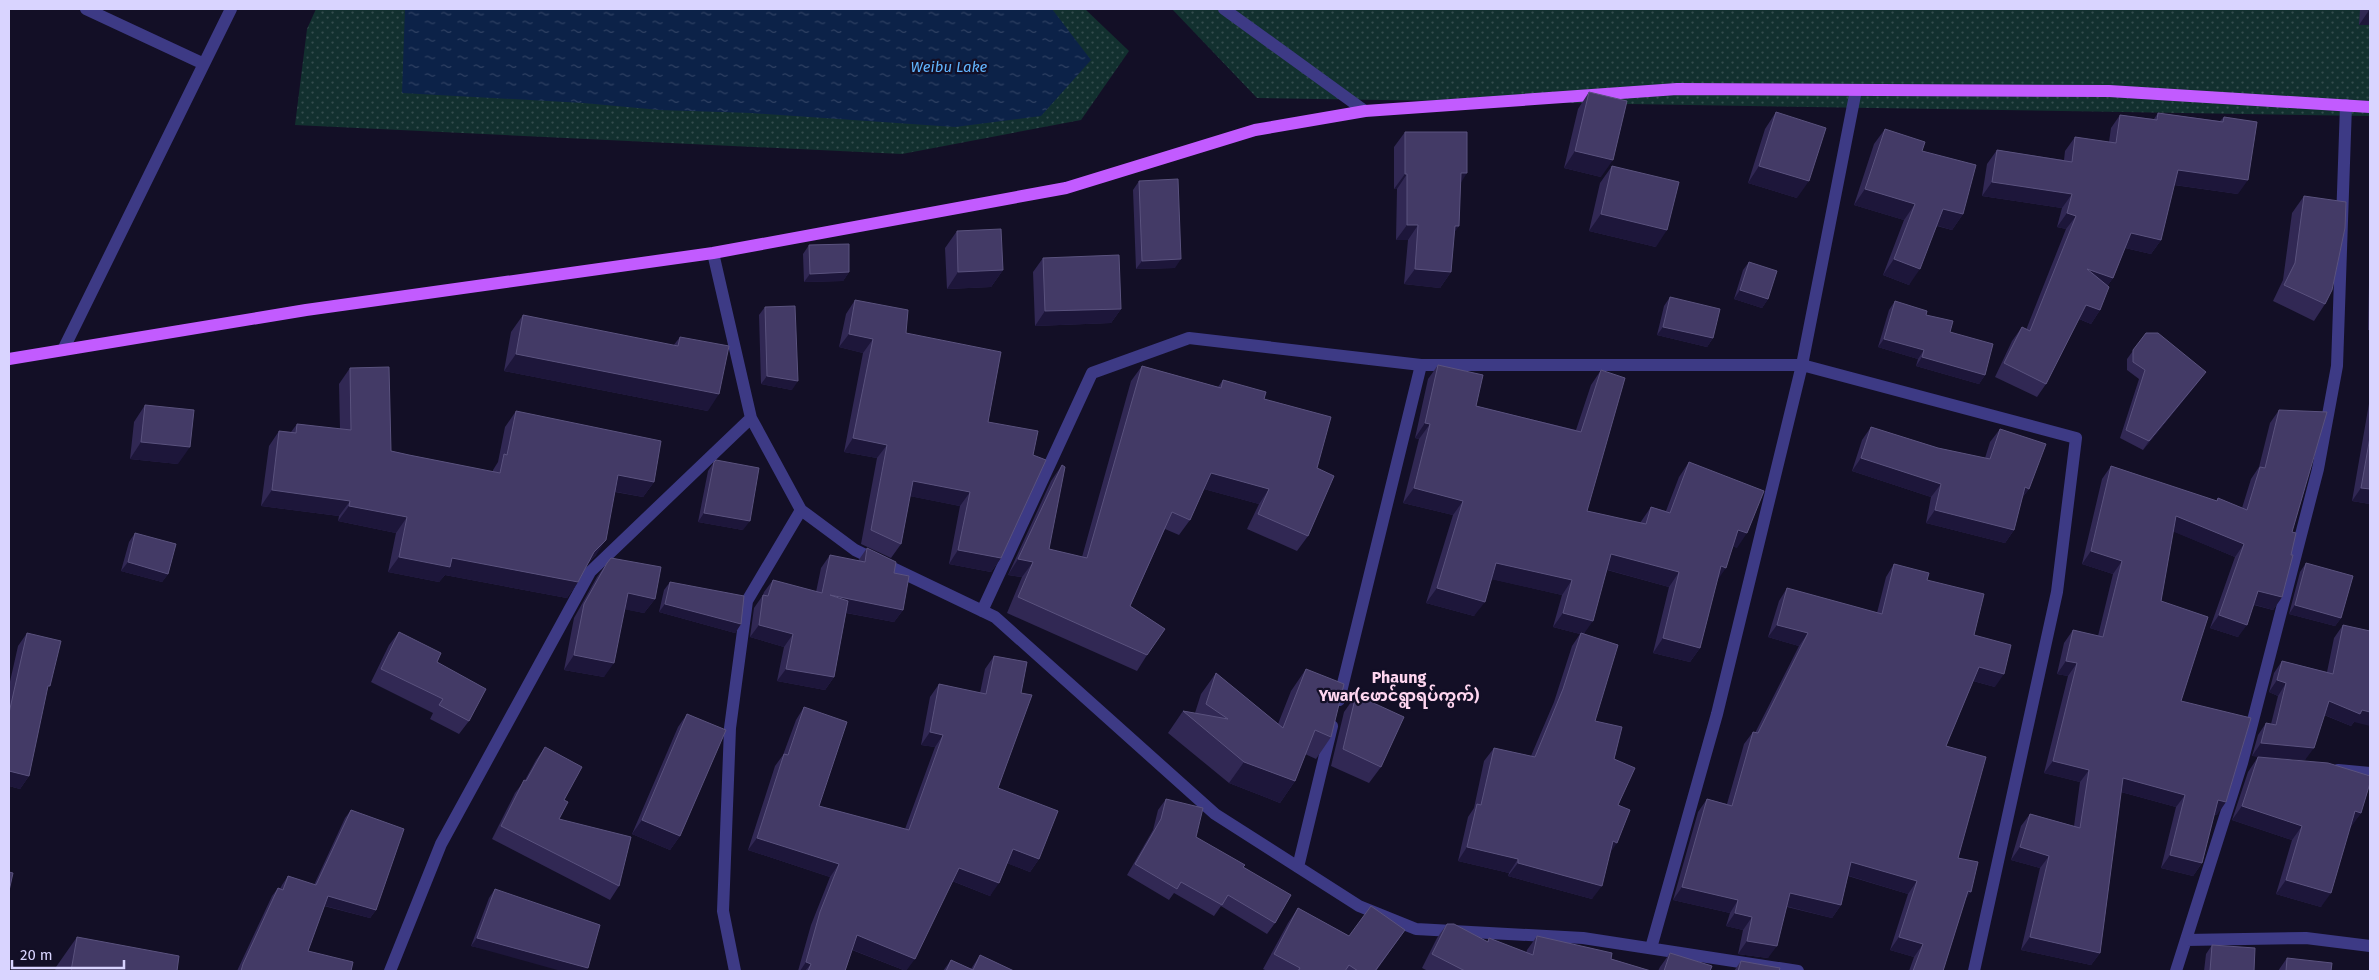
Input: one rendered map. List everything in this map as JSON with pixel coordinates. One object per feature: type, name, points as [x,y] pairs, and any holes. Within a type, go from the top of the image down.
[{"type":"main road","points":[[9,358],[306,310],[713,253],[1066,188],[1255,130],[1365,111],[1677,89],[2108,91],[2370,107]]},
{"type":"street","points":[[86,9],[204,64]]},
{"type":"street","points":[[63,350],[232,9]]},
{"type":"street","points":[[1224,9],[1365,111]]},
{"type":"street","points":[[1651,948],[1717,714],[1802,365],[1856,90]]},
{"type":"street","points":[[2176,971],[2247,764],[2318,469],[2337,366],[2346,105]]},
{"type":"street","points":[[713,253],[751,418],[801,510],[855,550],[995,617],[1215,814],[1359,906],[1416,929],[1583,938],[1798,971]]},
{"type":"street","points":[[982,612],[1092,374],[1189,338],[1421,364],[1802,365],[2076,438],[2057,592],[1974,971]]},
{"type":"street","points":[[1298,867],[1421,364]]},
{"type":"street","points":[[390,971],[441,844],[590,572],[751,418]]},
{"type":"street","points":[[735,971],[723,912],[730,728],[747,601],[801,510]]},
{"type":"street","points":[[2321,769],[2370,773]]},
{"type":"street","points":[[2186,940],[2306,938],[2370,946]]},
{"type":"green space","name":"Weibu Lake","points":[[316,9],[1085,9],[1129,51],[1081,120],[902,154],[295,125],[307,29]]},
{"type":"green space","points":[[1172,9],[2370,9],[2370,116],[1257,98]]},
{"type":"water","name":"Weibu Lake","points":[[405,9],[1052,9],[1091,60],[1041,116],[955,127],[402,93]]},
{"type":"building","points":[[1589,92],[1627,101],[1613,160],[1575,151]]},
{"type":"building","points":[[1776,112],[1826,128],[1809,181],[1759,166]]},
{"type":"building","points":[[2158,113],[2223,122],[2224,117],[2257,122],[2248,180],[2178,170],[2161,240],[2131,233],[2113,278],[2087,269],[2109,287],[2100,310],[2086,305],[2046,384],[2004,363],[2022,327],[2030,331],[2076,216],[2067,213],[2072,194],[1992,182],[1997,150],[2072,162],[2075,137],[2116,143],[2120,115],[2157,120]]},
{"type":"building","points":[[1885,129],[1925,142],[1922,151],[1976,165],[1963,214],[1943,209],[1920,269],[1894,259],[1915,204],[1865,189]]},
{"type":"building","points":[[1405,132],[1467,132],[1467,173],[1461,173],[1459,226],[1455,226],[1451,272],[1415,269],[1418,225],[1407,225]]},
{"type":"building","points":[[1612,166],[1679,182],[1667,230],[1601,214]]},
{"type":"building","points":[[1178,179],[1181,259],[1142,261],[1139,181]]},
{"type":"building","points":[[2304,196],[2346,202],[2345,228],[2332,290],[2325,304],[2284,285],[2295,263]]},
{"type":"building","points":[[1001,229],[1003,270],[958,272],[957,231]]},
{"type":"building","points":[[849,244],[849,272],[810,274],[809,245]]},
{"type":"building","points":[[1119,255],[1121,309],[1045,311],[1043,258]]},
{"type":"building","points":[[1749,262],[1777,271],[1768,299],[1740,290]]},
{"type":"building","points":[[1670,297],[1720,309],[1713,338],[1663,327]]},
{"type":"building","points":[[855,300],[908,310],[906,333],[1001,352],[988,422],[1038,431],[1033,455],[1046,460],[1001,558],[958,550],[970,492],[913,481],[901,544],[871,530],[887,445],[853,438],[873,339],[849,334]]},
{"type":"building","points":[[1895,301],[1927,311],[1926,315],[1953,321],[1950,332],[1993,344],[1985,375],[1922,357],[1924,350],[1884,339]]},
{"type":"building","points":[[795,306],[798,381],[767,376],[765,307]]},
{"type":"building","points":[[523,315],[678,346],[680,337],[729,346],[719,394],[516,354]]},
{"type":"building","points":[[2146,333],[2158,333],[2206,372],[2149,441],[2126,430],[2145,370],[2133,362],[2133,350]]},
{"type":"building","points":[[1438,365],[1483,375],[1476,406],[1581,432],[1601,370],[1625,378],[1587,511],[1646,524],[1651,507],[1670,513],[1689,462],[1764,491],[1747,533],[1738,530],[1726,568],[1721,566],[1700,648],[1663,638],[1679,572],[1611,554],[1593,621],[1563,613],[1572,580],[1496,563],[1485,602],[1437,588],[1463,501],[1414,488],[1430,424],[1425,423]]},
{"type":"building","points":[[1142,366],[1221,388],[1223,380],[1266,392],[1264,399],[1331,417],[1317,468],[1334,476],[1308,536],[1258,514],[1269,489],[1211,473],[1190,520],[1172,512],[1130,606],[1165,629],[1147,655],[1018,597],[1033,562],[1018,559],[1062,465],[1065,467],[1049,549],[1087,558]]},
{"type":"building","points":[[389,367],[391,451],[500,473],[504,454],[507,455],[516,411],[661,441],[654,482],[618,475],[606,540],[594,552],[578,582],[452,558],[450,567],[399,557],[407,517],[349,506],[350,501],[272,490],[279,431],[296,433],[297,424],[351,430],[350,368]]},
{"type":"building","points":[[145,405],[194,410],[190,447],[141,442]]},
{"type":"building","points":[[2279,410],[2327,412],[2292,532],[2296,533],[2291,555],[2293,555],[2282,597],[2258,591],[2247,625],[2219,615],[2244,544],[2176,516],[2161,601],[2208,617],[2181,701],[2251,718],[2226,802],[2218,800],[2202,863],[2170,855],[2185,795],[2123,778],[2100,953],[2030,937],[2049,856],[2020,847],[2030,814],[2080,828],[2089,770],[2053,761],[2077,663],[2066,661],[2073,630],[2103,637],[2122,561],[2091,551],[2111,466],[2217,501],[2218,498],[2247,510],[2260,467],[2265,468]]},
{"type":"building","points":[[1871,427],[1938,448],[1990,459],[2000,429],[2046,444],[2029,489],[2025,487],[2014,530],[1935,510],[1941,484],[1861,458]]},
{"type":"building","points":[[2370,437],[2370,489],[2361,488]]},
{"type":"building","points":[[716,460],[759,468],[750,521],[704,513],[714,462]]},
{"type":"building","points":[[135,533],[176,544],[168,574],[128,562]]},
{"type":"building","points":[[867,548],[896,562],[894,573],[909,576],[903,610],[830,595],[848,601],[834,677],[786,669],[793,634],[759,625],[763,595],[768,596],[773,580],[822,593],[830,555],[865,562]]},
{"type":"building","points":[[611,558],[661,567],[655,599],[628,593],[614,663],[574,655],[584,604]]},
{"type":"building","points":[[2306,563],[2353,576],[2341,618],[2295,605]]},
{"type":"building","points":[[1894,564],[1929,573],[1927,580],[1984,594],[1974,635],[2011,645],[2004,674],[1979,667],[1946,746],[1986,757],[1958,858],[1978,862],[1971,892],[1968,891],[1943,971],[1913,971],[1923,944],[1899,937],[1917,881],[1851,862],[1841,905],[1790,893],[1777,946],[1747,941],[1752,917],[1735,913],[1738,900],[1682,887],[1707,799],[1732,806],[1753,732],[1758,733],[1808,633],[1777,625],[1787,588],[1882,614]]},
{"type":"building","points":[[670,582],[744,596],[741,624],[665,604]]},
{"type":"building","points":[[2343,625],[2370,631],[2370,712],[2362,710],[2360,714],[2329,701],[2314,748],[2261,743],[2266,723],[2276,725],[2286,683],[2277,680],[2282,661],[2333,674]]},
{"type":"building","points":[[399,632],[441,653],[437,662],[486,689],[469,721],[439,705],[443,699],[381,669]]},
{"type":"building","points":[[27,633],[61,641],[50,686],[48,686],[29,776],[9,771],[9,713]]},
{"type":"building","points":[[1581,633],[1618,645],[1595,721],[1622,727],[1614,759],[1635,768],[1618,805],[1630,810],[1617,843],[1613,841],[1602,886],[1518,863],[1518,859],[1467,847],[1477,804],[1481,805],[1494,748],[1535,757],[1563,689]]},
{"type":"building","points":[[994,656],[1027,662],[1021,693],[1032,695],[998,788],[1058,811],[1039,859],[1013,849],[999,883],[959,868],[915,959],[857,935],[845,971],[808,971],[811,964],[806,962],[820,912],[839,864],[757,838],[784,754],[788,755],[804,707],[847,722],[819,806],[909,830],[943,735],[930,732],[939,684],[986,694]]},
{"type":"building","points":[[1306,669],[1344,684],[1331,737],[1315,730],[1295,781],[1244,762],[1183,711],[1228,719],[1206,704],[1216,673],[1283,728]]},
{"type":"building","points":[[1356,695],[1404,717],[1381,767],[1343,749]]},
{"type":"building","points":[[687,714],[726,730],[680,836],[642,820]]},
{"type":"building","points":[[545,747],[582,767],[564,800],[568,802],[559,819],[631,837],[619,886],[501,826],[524,780],[526,781]]},
{"type":"building","points":[[2258,757],[2328,763],[2370,776],[2370,783],[2361,813],[2355,811],[2331,893],[2286,880],[2302,826],[2242,806]]},
{"type":"building","points":[[1166,799],[1203,808],[1196,837],[1245,865],[1243,867],[1291,895],[1275,923],[1228,895],[1222,905],[1181,882],[1177,889],[1135,864],[1161,819]]},
{"type":"building","points":[[351,810],[404,829],[376,910],[328,896],[308,951],[353,962],[351,971],[241,971],[278,888],[283,890],[288,876],[316,885]]},
{"type":"building","points":[[9,872],[13,873],[9,891]]},
{"type":"building","points":[[495,889],[600,925],[588,968],[477,938]]},
{"type":"building","points":[[1371,906],[1405,930],[1375,971],[1358,971],[1349,965],[1345,971],[1298,971],[1300,968],[1274,954],[1298,908],[1349,936]]},
{"type":"building","points":[[1447,924],[1454,924],[1488,942],[1489,938],[1533,955],[1537,936],[1612,953],[1611,959],[1651,971],[1465,971],[1432,954]]},
{"type":"building","points":[[77,937],[179,956],[177,971],[71,971]]},
{"type":"building","points":[[2212,945],[2255,948],[2254,971],[2210,971]]},
{"type":"building","points":[[1670,953],[1712,966],[1710,971],[1664,971]]},
{"type":"building","points":[[980,955],[1014,971],[946,971],[951,960],[973,970]]},
{"type":"building","points":[[2287,958],[2332,963],[2331,971],[2286,971]]},
{"type":"building","points":[[1741,961],[1780,968],[1779,971],[1738,971]]},
{"type":"district","name":"Phaung Ywar(ဖောင်ရွာရပ်ကွက်)","points":[[1399,686]]}]
